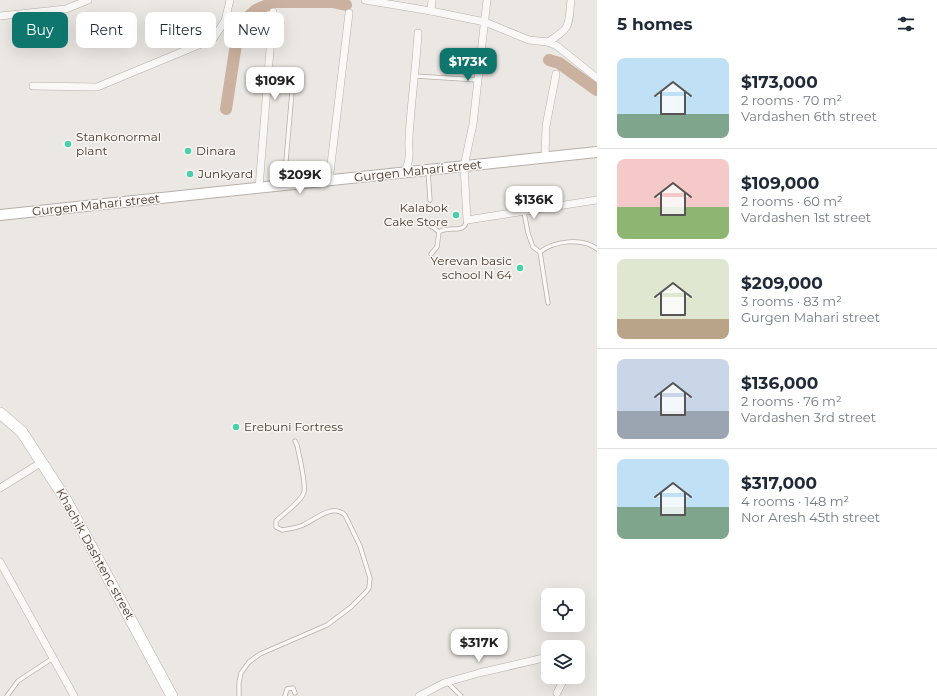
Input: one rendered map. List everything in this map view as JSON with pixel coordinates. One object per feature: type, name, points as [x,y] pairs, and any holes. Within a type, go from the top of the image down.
[{"type":"main road","name":"Gurgen Mahari street","points":[[0,215],[597,152]]},
{"type":"main road","name":"Khachik Dashtenc street","points":[[2,416],[22,432],[66,500],[172,696]]},
{"type":"street","points":[[0,16],[66,9],[88,0]]},
{"type":"street","points":[[34,86],[97,87],[213,39],[225,21],[230,0]]},
{"type":"street","points":[[366,0],[485,22],[530,40],[548,42],[557,46],[597,78]]},
{"type":"street","points":[[431,11],[432,0]]},
{"type":"street","points":[[488,0],[473,124],[464,166],[468,220],[597,200]]},
{"type":"street","points":[[548,42],[565,31],[568,25],[571,0]]},
{"type":"street","points":[[329,181],[349,13]]},
{"type":"street","points":[[404,173],[409,163],[409,139],[418,33]]},
{"type":"street","points":[[258,188],[270,48]]},
{"type":"street","points":[[545,157],[546,126],[556,74]]},
{"type":"street","points":[[0,488],[42,462]]},
{"type":"street","points":[[0,562],[74,696]]},
{"type":"street","points":[[419,696],[447,682],[516,663],[541,658]]},
{"type":"street","points":[[557,693],[562,684]]},
{"type":"lane","points":[[415,76],[478,80]]},
{"type":"lane","points":[[284,185],[293,80]]},
{"type":"lane","points":[[428,170],[430,200]]},
{"type":"lane","points":[[524,212],[528,233],[533,247],[540,252],[548,303]]},
{"type":"lane","points":[[440,232],[443,230],[462,228],[466,225],[468,220]]},
{"type":"lane","points":[[423,222],[440,232]]},
{"type":"lane","points":[[431,254],[437,247],[440,232]]},
{"type":"lane","points":[[540,252],[546,248],[575,242],[591,244],[597,249]]},
{"type":"lane","points":[[239,696],[239,682],[241,673],[249,662],[260,654],[327,625],[366,592],[370,584],[370,578],[360,546],[345,515],[341,512],[335,510],[326,513],[301,526],[282,530],[276,527],[276,521],[300,499],[304,492],[304,483],[295,441]]},
{"type":"lane","points":[[7,696],[18,681],[53,658]]},
{"type":"lane","points":[[447,682],[461,696]]},
{"type":"lane","points":[[285,696],[287,689],[294,688],[295,692]]},
{"type":"waterway","points":[[226,109],[238,31],[248,17],[256,10],[274,2],[332,2],[346,5]]},
{"type":"waterway","points":[[549,60],[559,63],[597,90]]},
{"type":"place","name":"Stankonormal plant","points":[[68,144]]},
{"type":"place","name":"Dinara","points":[[188,151]]},
{"type":"place","name":"Junkyard","points":[[190,174]]},
{"type":"place","name":"Kalabok Cake Store","points":[[456,215]]},
{"type":"place","name":"Yerevan basic school N 64","points":[[520,268]]},
{"type":"place","name":"Erebuni Fortress","points":[[236,427]]}]
